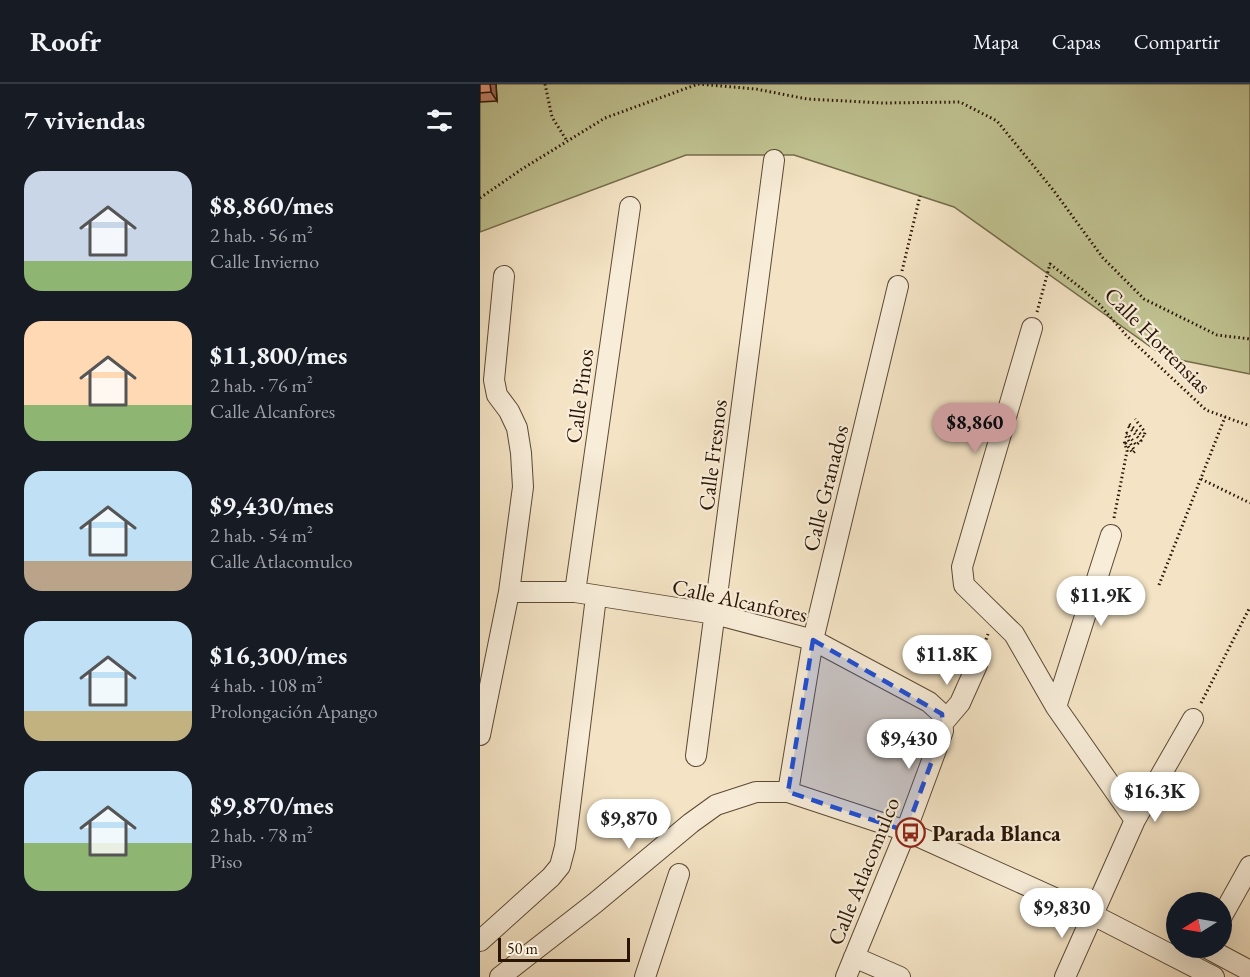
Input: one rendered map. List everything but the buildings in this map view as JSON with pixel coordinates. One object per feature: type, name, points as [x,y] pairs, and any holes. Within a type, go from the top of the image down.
[{"type":"street","name":"Calle Fresnos","points":[[696,756],[774,160]]},
{"type":"street","name":"Calle Pinos","points":[[575,592],[630,207]]},
{"type":"street","points":[[480,735],[509,592],[523,487],[517,428],[497,394],[494,380],[504,276]]},
{"type":"street","name":"Calle Granados","points":[[788,792],[813,640],[898,286]]},
{"type":"street","points":[[1032,328],[962,567],[964,585],[1014,634],[1056,707],[1135,820]]},
{"type":"street","points":[[1056,707],[1111,534]]},
{"type":"street","name":"Calle Alcanfores","points":[[509,592],[575,592],[715,615],[813,640],[929,702],[943,718]]},
{"type":"street","points":[[480,941],[551,877],[560,866],[565,847],[596,597]]},
{"type":"street","points":[[943,718],[960,703],[977,665]]},
{"type":"street","name":"Calle Atlacomulco","points":[[846,977],[944,731],[943,718]]},
{"type":"street","points":[[1065,977],[1135,820],[1193,719]]},
{"type":"street","points":[[501,977],[691,823],[716,805],[756,792],[788,792],[906,831],[1092,915],[1192,972],[1214,977]]},
{"type":"street","points":[[1232,898],[1250,866]]},
{"type":"street","points":[[645,977],[679,874]]},
{"type":"street","points":[[854,957],[900,977]]},
{"type":"street","points":[[1192,972],[1200,958]]},
{"type":"street","points":[[1225,958],[1250,971]]},
{"type":"path","points":[[545,84],[552,117],[567,141]]},
{"type":"path","points":[[480,198],[605,118],[698,84],[756,89],[807,99],[883,103],[960,102],[998,121],[1054,190],[1104,258],[1144,299],[1217,335],[1250,339]]},
{"type":"path","points":[[898,286],[920,196]]},
{"type":"path","name":"Calle Hortensias","points":[[1032,328],[1050,264],[1088,293],[1126,335],[1206,410],[1250,426]]},
{"type":"path","points":[[1159,585],[1201,479],[1219,426],[1225,417]]},
{"type":"path","points":[[1111,534],[1127,451],[1124,441],[1133,453],[1135,451],[1125,435],[1127,433],[1136,445],[1141,441],[1128,426],[1129,424],[1144,438],[1145,432],[1136,419]]},
{"type":"path","points":[[1201,479],[1250,503]]},
{"type":"path","points":[[1193,719],[1250,607]]},
{"type":"path","points":[[977,665],[994,615]]},
{"type":"highlighted area","points":[[813,640],[942,714],[943,731],[906,831],[788,792]]},
{"type":"green space","points":[[480,84],[1250,84],[1250,374],[1165,357],[954,207],[794,155],[686,155],[480,232]]},
{"type":"place","name":"Parada Blanca","points":[[911,833]]}]
